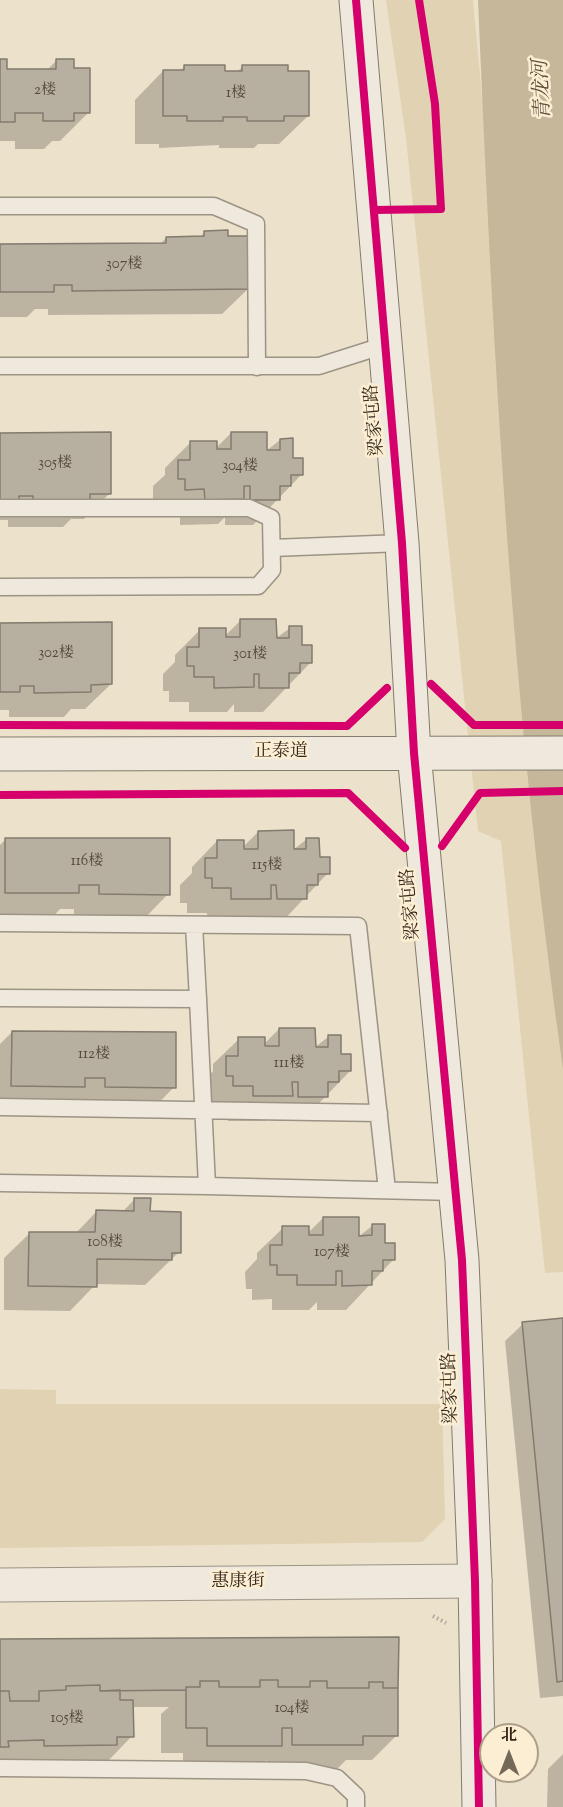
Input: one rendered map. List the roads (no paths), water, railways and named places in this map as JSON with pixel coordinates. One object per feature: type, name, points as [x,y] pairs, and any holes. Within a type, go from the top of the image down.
[{"type":"street","name":"梁家屯路","points":[[356,0],[402,543],[414,753],[462,1260],[475,1581],[479,1807]]},
{"type":"street","name":"正泰道","points":[[0,754],[563,753]]},
{"type":"street","name":"惠康街","points":[[0,1585],[475,1581]]},
{"type":"lane","points":[[0,206],[214,206],[256,224],[257,367]]},
{"type":"lane","points":[[0,366],[319,366],[385,345]]},
{"type":"lane","points":[[0,508],[249,508],[271,518],[272,548],[272,570],[258,586],[0,586]]},
{"type":"lane","points":[[272,548],[402,543]]},
{"type":"lane","points":[[0,923],[358,927],[387,1190]]},
{"type":"lane","points":[[194,925],[207,1186]]},
{"type":"lane","points":[[0,998],[198,999]]},
{"type":"lane","points":[[0,1107],[203,1108],[379,1113]]},
{"type":"lane","points":[[0,1183],[456,1192]]},
{"type":"lane","points":[[0,1768],[306,1771],[337,1778],[356,1796],[356,1807]]},
{"type":"water","name":"青龙河","points":[[478,0],[563,0],[563,1069],[530,803],[507,536],[490,268]]}]
